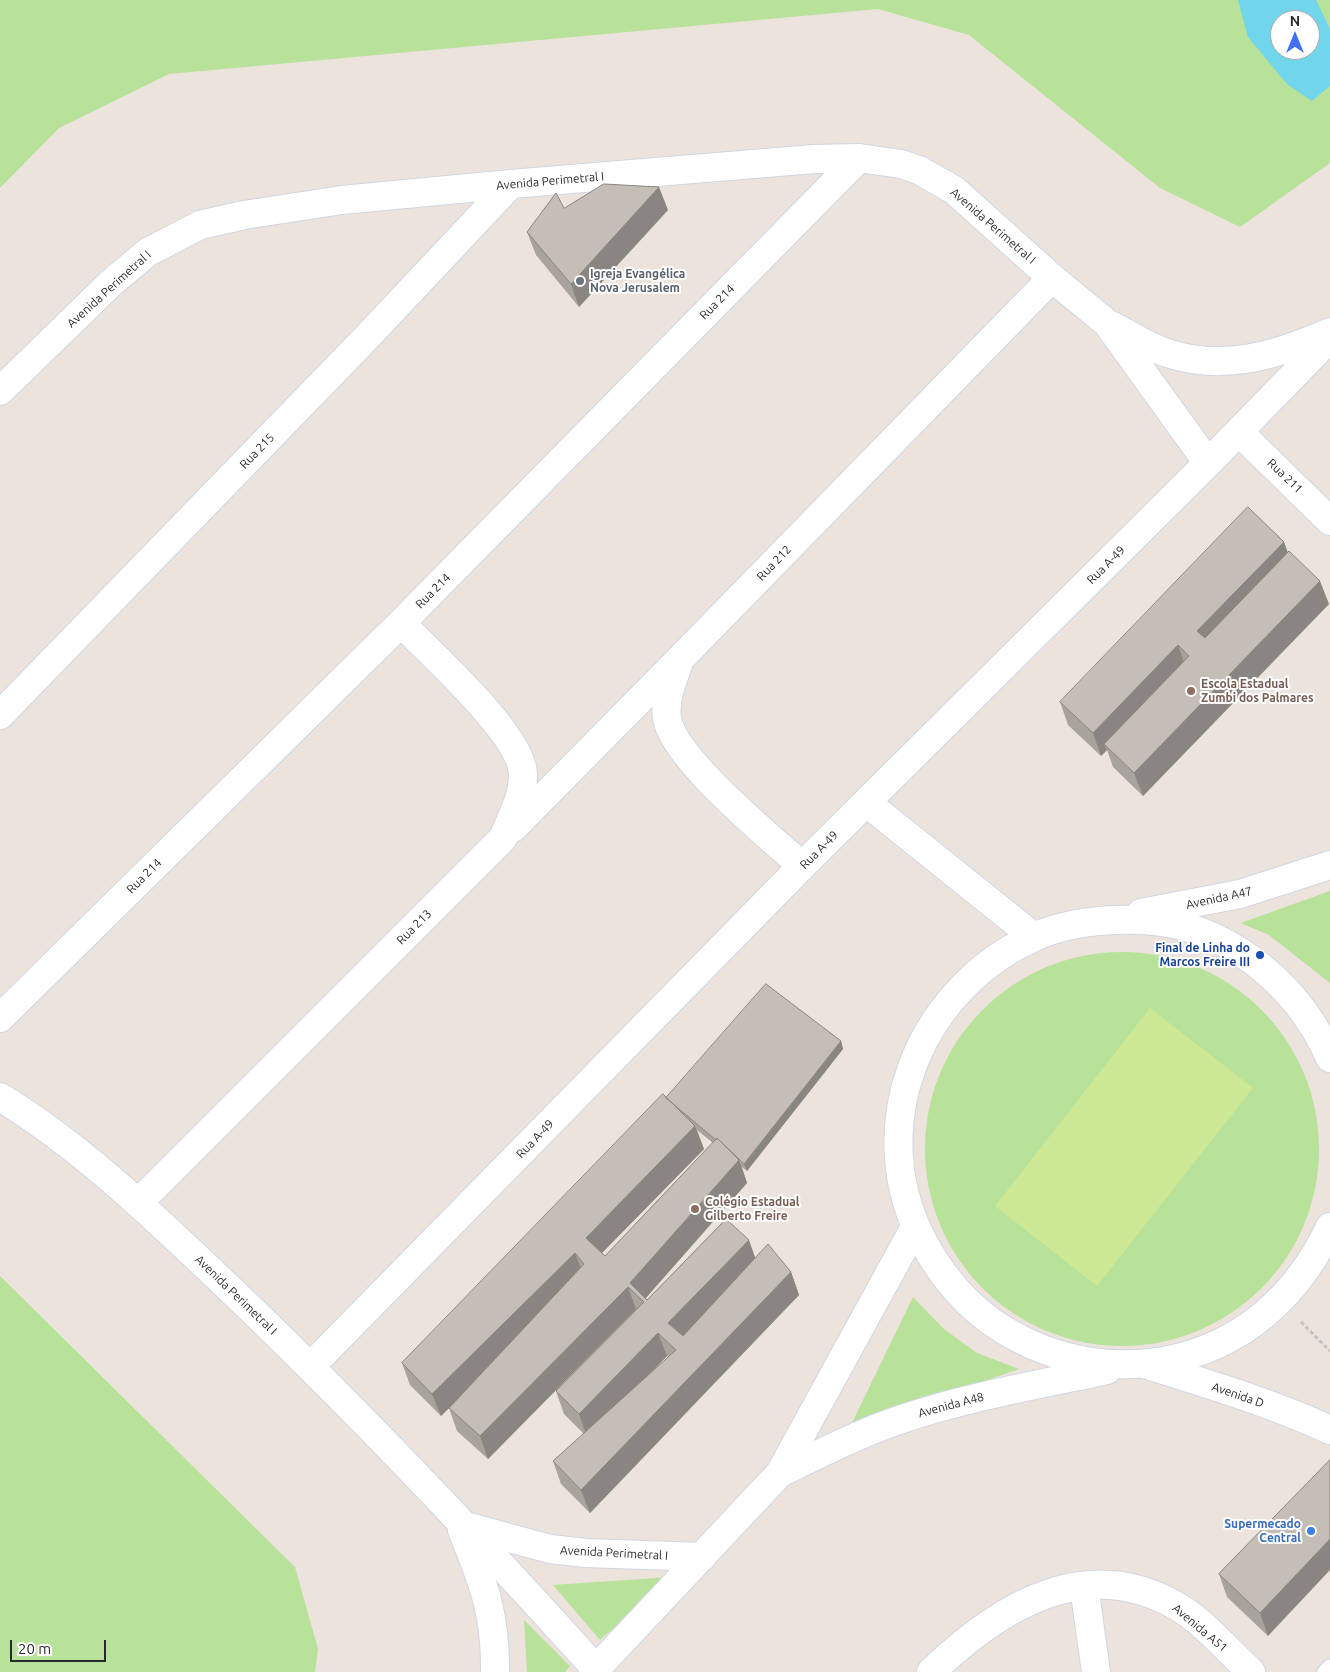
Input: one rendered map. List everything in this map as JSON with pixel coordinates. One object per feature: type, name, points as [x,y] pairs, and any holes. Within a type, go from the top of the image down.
[{"type":"street","name":"Avenida Perimetral I","points":[[0,391],[111,283],[148,252],[200,225],[244,215],[342,200],[814,159],[859,158],[900,164],[936,179],[979,211],[1052,278],[1107,323],[1154,348],[1202,361],[1250,360],[1287,350],[1330,332]]},
{"type":"street","name":"Rua 214","points":[[0,1018],[401,623],[859,158]]},
{"type":"street","name":"Rua 215","points":[[0,715],[367,337],[511,184]]},
{"type":"street","name":"Rua 212","points":[[802,866],[698,770],[678,746],[668,725],[667,702],[680,659],[1052,278]]},
{"type":"street","name":"Avenida Perimetral I","points":[[1107,323],[1208,464]]},
{"type":"street","name":"Rua A-49","points":[[311,1366],[802,866],[1208,464],[1330,338]]},
{"type":"street","name":"Rua 211","points":[[1239,432],[1330,521]]},
{"type":"street","name":"Rua 213","points":[[139,1202],[503,838],[521,792],[523,771],[518,754],[509,737],[494,719],[401,623]]},
{"type":"street","points":[[503,838],[680,659]]},
{"type":"street","points":[[867,803],[1034,937]]},
{"type":"street","name":"Avenida A47","points":[[1105,919],[1231,896],[1267,887],[1330,865]]},
{"type":"street","points":[[1330,1058],[1321,1036],[1297,1000],[1266,970],[1231,946],[1191,929],[1149,920],[1105,919],[1069,925],[1034,937],[1006,952],[980,970],[957,992],[937,1016],[918,1051],[910,1072],[902,1103],[898,1134],[900,1166],[905,1197],[915,1227],[936,1267],[966,1302],[1001,1330],[1042,1350],[1086,1362],[1137,1365],[1186,1356],[1225,1340],[1261,1318],[1292,1289],[1317,1255],[1330,1227]]},
{"type":"street","name":"Avenida Perimetral I","points":[[0,1097],[39,1122],[139,1202],[311,1366],[462,1520],[595,1671]]},
{"type":"street","name":"Avenida A48","points":[[595,1671],[780,1473],[915,1227]]},
{"type":"street","name":"Avenida A48","points":[[780,1473],[861,1435],[925,1412],[991,1394],[1137,1365]]},
{"type":"street","name":"Avenida D","points":[[1137,1365],[1248,1397],[1330,1430]]},
{"type":"street","name":"Avenida Perimetral I","points":[[462,1520],[550,1549],[586,1553],[702,1557]]},
{"type":"street","name":"Avenida Perimetral I","points":[[462,1520],[488,1598],[494,1635],[495,1672]]},
{"type":"street","points":[[1084,1586],[1096,1672]]},
{"type":"street","name":"Avenida A51","points":[[931,1672],[984,1626],[1018,1605],[1050,1592],[1084,1586],[1125,1587],[1164,1599],[1182,1610],[1206,1630],[1251,1672]]},
{"type":"lane","points":[[1325,1672],[1330,1667]]},
{"type":"path","points":[[1279,1301],[1330,1351]]},
{"type":"green space","points":[[0,0],[1330,0],[1330,163],[1240,227],[1160,188],[969,35],[878,9],[169,74],[59,128],[0,188]]},
{"type":"green space","points":[[1330,891],[1330,983],[1269,935],[1241,923]]},
{"type":"green space","points":[[1122,952],[1160,956],[1179,960],[1197,967],[1232,985],[1261,1010],[1286,1039],[1304,1074],[1311,1092],[1315,1111],[1319,1149],[1315,1187],[1311,1206],[1304,1224],[1286,1259],[1261,1288],[1232,1313],[1197,1331],[1179,1338],[1160,1342],[1122,1346],[1084,1342],[1065,1338],[1047,1331],[1012,1313],[983,1288],[958,1259],[940,1224],[933,1206],[929,1187],[925,1149],[929,1111],[933,1092],[940,1074],[958,1039],[983,1010],[1012,985],[1047,967],[1065,960],[1084,956]]},
{"type":"green space","points":[[1150,1008],[1253,1088],[1097,1286],[995,1206]]},
{"type":"green space","points":[[0,1276],[295,1567],[318,1649],[315,1672],[0,1672]]},
{"type":"green space","points":[[913,1297],[944,1329],[977,1353],[1019,1369],[850,1427]]},
{"type":"green space","points":[[671,1577],[600,1640],[553,1585]]},
{"type":"green space","points":[[524,1620],[570,1666],[565,1672],[527,1672]]},
{"type":"water","points":[[1238,0],[1316,0],[1330,29],[1330,86],[1312,101],[1287,84],[1248,37]]},
{"type":"building","points":[[604,184],[659,187],[571,284],[527,232],[556,193],[564,208]]},
{"type":"building","points":[[1248,507],[1284,542],[1197,631],[1205,638],[1289,551],[1320,581],[1134,773],[1104,744],[1189,656],[1178,645],[1093,733],[1060,702]]},
{"type":"building","points":[[766,984],[841,1041],[744,1164],[717,1138],[716,1140],[666,1098]]},
{"type":"building","points":[[663,1094],[695,1126],[586,1238],[605,1256],[717,1138],[739,1160],[630,1283],[647,1300],[726,1219],[749,1240],[668,1323],[683,1336],[768,1244],[791,1272],[581,1490],[553,1461],[676,1350],[658,1333],[579,1414],[556,1391],[644,1302],[628,1287],[480,1436],[449,1408],[584,1264],[575,1253],[432,1394],[402,1363]]},
{"type":"building","points":[[1330,1460],[1330,1539],[1260,1613],[1219,1574]]},
{"type":"place","name":"Igreja Evangélica Nova Jerusalem","points":[[580,281]]},
{"type":"place","name":"Escola Estadual Zumbi dos Palmares","points":[[1191,691]]},
{"type":"place","name":"Final de Linha do Marcos Freire III","points":[[1260,955]]},
{"type":"place","name":"Colégio Estadual Gilberto Freire","points":[[695,1209]]},
{"type":"place","name":"Supermecado Central","points":[[1311,1531]]}]
